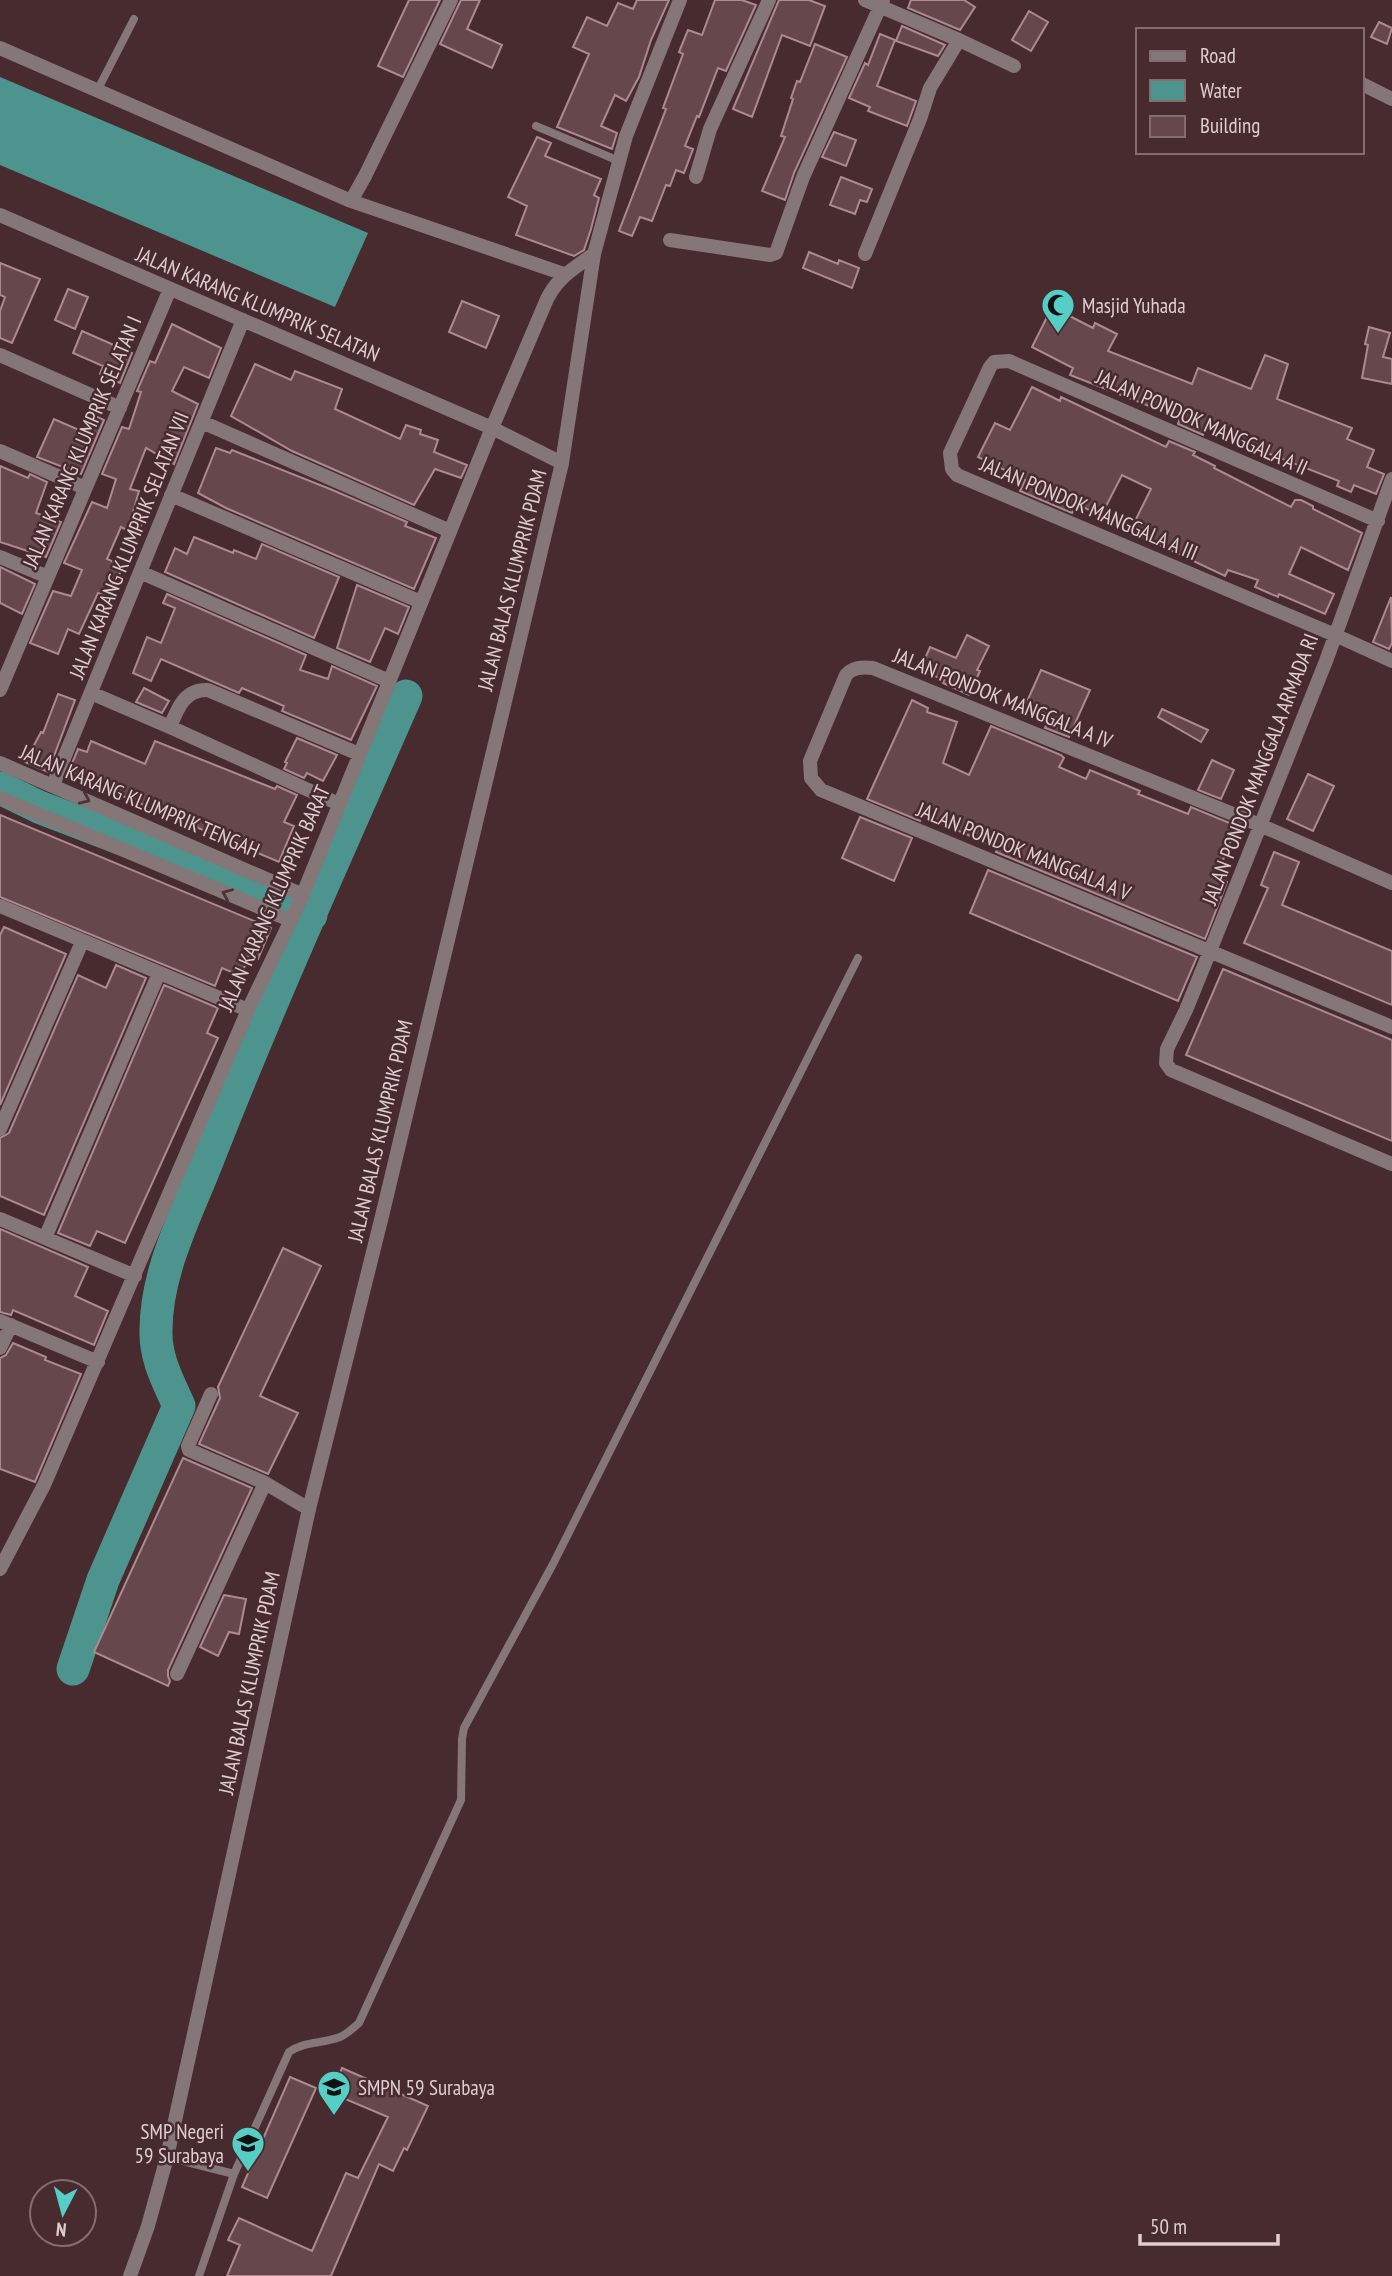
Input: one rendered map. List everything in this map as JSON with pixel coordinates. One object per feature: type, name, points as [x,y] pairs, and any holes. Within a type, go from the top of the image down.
[{"type":"street","points":[[353,198],[451,0]]},
{"type":"street","name":"JALAN BALAS KLUMPRIK PDAM","points":[[130,2276],[148,2226],[167,2157],[309,1509],[379,1229],[562,463],[594,254],[626,136],[680,0]]},
{"type":"street","points":[[696,177],[710,129],[769,0]]},
{"type":"street","points":[[670,240],[769,255],[776,253],[803,177],[876,2],[1014,66]]},
{"type":"street","points":[[865,254],[930,88],[958,40]]},
{"type":"street","points":[[0,48],[353,198],[564,274]]},
{"type":"street","points":[[1364,85],[1392,99]]},
{"type":"street","name":"JALAN KARANG KLUMPRIK SELATAN","points":[[0,215],[498,432],[562,463]]},
{"type":"street","name":"JALAN KARANG KLUMPRIK BARAT","points":[[0,1569],[44,1485],[248,1010],[302,897],[450,531],[498,432],[547,299],[564,274],[594,254]]},
{"type":"street","name":"JALAN KARANG KLUMPRIK SELATAN I","points":[[0,690],[170,289]]},
{"type":"street","name":"JALAN KARANG KLUMPRIK SELATAN VII","points":[[53,785],[243,320]]},
{"type":"street","points":[[0,355],[120,408]]},
{"type":"street","name":"JALAN PONDOK MANGGALA A II","points":[[1009,360],[1378,521]]},
{"type":"street","name":"JALAN PONDOK MANGGALA A III","points":[[1009,360],[995,362],[990,367],[950,453],[952,469],[957,475],[1392,661]]},
{"type":"street","points":[[202,422],[450,531]]},
{"type":"street","points":[[0,451],[85,488]]},
{"type":"street","name":"JALAN PONDOK MANGGALA ARMADA RI","points":[[1392,479],[1335,635],[1210,951],[1167,1049],[1166,1063],[1171,1070],[1392,1164]]},
{"type":"street","points":[[172,495],[421,602]]},
{"type":"street","points":[[0,557],[48,577]]},
{"type":"street","points":[[140,572],[389,681]]},
{"type":"street","points":[[0,648],[15,654]]},
{"type":"street","name":"JALAN PONDOK MANGGALA A IV","points":[[821,790],[811,778],[810,761],[846,676],[850,670],[860,667],[873,668],[1260,825]]},
{"type":"street","points":[[170,727],[176,711],[187,695],[198,690],[208,690],[359,754]]},
{"type":"street","points":[[91,693],[339,804]]},
{"type":"street","name":"JALAN KARANG KLUMPRIK TENGAH","points":[[0,763],[302,897]]},
{"type":"street","name":"JALAN PONDOK MANGGALA A V","points":[[821,790],[1392,1027]]},
{"type":"street","points":[[0,798],[292,917]]},
{"type":"street","points":[[1260,825],[1392,883]]},
{"type":"street","points":[[0,906],[248,1010]]},
{"type":"street","points":[[0,1129],[82,942]]},
{"type":"street","points":[[45,1238],[159,973]]},
{"type":"street","points":[[0,1219],[135,1276]]},
{"type":"street","points":[[0,1348],[5,1323],[98,1362]]},
{"type":"street","points":[[211,1394],[188,1446],[189,1451],[265,1483],[309,1509]]},
{"type":"street","points":[[177,1674],[265,1483]]},
{"type":"lane","points":[[97,91],[134,19]]},
{"type":"lane","points":[[537,126],[619,161]]},
{"type":"lane","points":[[199,2276],[234,2174],[289,2052],[299,2044],[322,2042],[342,2036],[359,2023],[461,1800],[464,1728],[553,1564],[858,958]]},
{"type":"lane","points":[[167,2157],[234,2174]]},
{"type":"water","points":[[0,77],[368,233],[335,307],[0,165]]},
{"type":"building","points":[[409,0],[440,0],[403,77],[378,66]]},
{"type":"building","points":[[461,0],[480,0],[467,29],[502,45],[492,68],[440,44]]},
{"type":"building","points":[[637,0],[669,0],[651,40],[639,77],[626,101],[615,95],[601,126],[617,133],[612,149],[557,127],[589,54],[573,47],[587,17],[607,26],[618,3],[633,9]]},
{"type":"building","points":[[715,0],[742,0],[756,5],[726,71],[718,68],[699,117],[697,116],[685,146],[693,149],[684,173],[676,170],[670,186],[666,185],[652,221],[640,217],[632,236],[619,231],[666,109],[663,108],[683,54],[679,52],[688,30],[702,35]]},
{"type":"building","points":[[779,0],[809,0],[825,6],[810,46],[782,35],[752,117],[733,109]]},
{"type":"building","points":[[911,0],[964,0],[975,7],[960,30],[908,8]]},
{"type":"building","points":[[1029,11],[1048,22],[1031,51],[1012,40]]},
{"type":"building","points":[[1379,22],[1392,28],[1387,44],[1371,37]]},
{"type":"building","points":[[902,26],[945,45],[938,56],[896,41]]},
{"type":"building","points":[[880,34],[895,40],[877,86],[916,101],[907,126],[868,111],[870,107],[849,98],[865,63],[868,65]]},
{"type":"building","points":[[815,44],[847,57],[794,173],[785,200],[762,191],[785,137],[781,136],[797,81],[800,82]]},
{"type":"building","points":[[834,132],[856,140],[846,166],[822,157]]},
{"type":"building","points":[[537,137],[551,143],[545,156],[601,179],[594,195],[599,198],[584,250],[574,256],[516,235],[527,206],[508,197]]},
{"type":"building","points":[[841,177],[872,189],[867,202],[860,200],[855,214],[830,205]]},
{"type":"building","points":[[809,252],[838,264],[839,260],[859,268],[852,288],[803,268]]},
{"type":"building","points":[[0,263],[40,279],[12,343],[0,338],[0,311],[5,297],[0,295]]},
{"type":"building","points":[[68,289],[88,297],[75,329],[55,320]]},
{"type":"building","points":[[462,301],[499,316],[486,348],[449,332]]},
{"type":"building","points":[[1052,307],[1093,328],[1095,323],[1117,334],[1108,351],[1192,384],[1198,368],[1251,389],[1265,355],[1288,364],[1277,399],[1352,428],[1347,439],[1374,450],[1367,467],[1384,474],[1376,494],[1354,485],[1351,492],[1337,486],[1339,481],[1206,429],[1203,435],[1178,424],[1180,418],[1070,375],[1073,368],[1032,347]]},
{"type":"building","points":[[172,324],[221,348],[209,378],[184,367],[172,391],[198,404],[174,464],[146,448],[130,489],[139,491],[133,512],[145,518],[136,535],[121,527],[107,559],[123,566],[110,597],[98,593],[79,634],[68,629],[58,654],[30,643],[53,591],[71,596],[82,570],[64,563],[92,502],[107,508],[116,479],[102,474],[122,427],[129,429],[141,392],[137,391],[150,361],[155,363]]},
{"type":"building","points":[[1369,327],[1390,333],[1383,357],[1392,359],[1392,384],[1362,378]]},
{"type":"building","points":[[82,331],[132,353],[120,383],[100,374],[103,366],[73,353]]},
{"type":"building","points":[[255,364],[291,380],[295,371],[342,389],[335,409],[400,439],[406,425],[421,430],[420,434],[438,440],[434,452],[467,465],[461,478],[435,469],[414,505],[292,451],[231,416]]},
{"type":"building","points":[[1032,387],[1060,401],[1061,397],[1166,447],[1169,441],[1195,452],[1193,455],[1215,466],[1214,468],[1291,507],[1295,500],[1301,500],[1313,506],[1313,509],[1362,533],[1348,570],[1301,547],[1289,574],[1334,594],[1325,614],[1279,594],[1278,597],[1255,587],[1258,580],[1228,570],[1225,576],[1130,531],[1151,489],[1122,475],[1101,516],[1077,504],[1072,513],[1020,491],[1025,480],[978,457],[995,423],[1010,430]]},
{"type":"building","points":[[95,416],[104,420],[81,474],[37,457],[54,419],[88,434]]},
{"type":"building","points":[[216,448],[230,453],[232,450],[330,489],[407,522],[405,526],[436,538],[414,589],[226,508],[198,493]]},
{"type":"building","points":[[0,466],[28,478],[30,474],[47,482],[36,513],[61,522],[46,557],[0,542]]},
{"type":"building","points":[[194,537],[256,559],[262,544],[339,577],[314,638],[165,572],[175,548],[187,554]]},
{"type":"building","points":[[0,567],[35,584],[22,614],[0,603]]},
{"type":"building","points":[[357,585],[409,607],[398,634],[385,628],[370,662],[337,648]]},
{"type":"building","points":[[167,594],[306,655],[300,670],[328,679],[332,666],[377,686],[351,740],[282,711],[284,706],[242,688],[239,693],[161,659],[151,681],[133,673],[147,637],[161,643],[175,608],[163,603]]},
{"type":"building","points":[[1391,597],[1392,643],[1389,649],[1373,642]]},
{"type":"building","points":[[967,635],[989,646],[969,695],[920,670],[930,647],[956,658]]},
{"type":"building","points":[[1041,670],[1090,690],[1069,737],[1045,728],[1050,717],[1025,706]]},
{"type":"building","points":[[144,688],[169,701],[162,713],[136,702]]},
{"type":"building","points":[[58,694],[75,700],[48,772],[25,762],[41,732],[43,733]]},
{"type":"building","points":[[912,700],[928,708],[927,712],[957,722],[943,763],[969,775],[991,726],[1061,755],[1064,758],[1059,767],[1086,779],[1090,770],[1140,791],[1138,794],[1188,814],[1191,807],[1237,826],[1216,877],[1227,882],[1205,939],[996,852],[998,848],[922,815],[920,821],[867,799]]},
{"type":"building","points":[[1162,709],[1208,730],[1201,742],[1158,717]]},
{"type":"building","points":[[297,738],[337,755],[323,781],[307,773],[304,778],[284,769]]},
{"type":"building","points":[[91,741],[145,764],[155,741],[275,789],[277,786],[297,795],[284,822],[294,826],[279,862],[68,773],[78,749],[87,752]]},
{"type":"building","points":[[1212,760],[1234,770],[1221,799],[1198,790]]},
{"type":"building","points":[[1308,774],[1334,786],[1313,831],[1287,819]]},
{"type":"building","points":[[0,815],[271,928],[258,959],[249,955],[241,976],[222,968],[215,986],[0,897]]},
{"type":"building","points":[[860,817],[912,838],[894,881],[842,858]]},
{"type":"building","points":[[1274,852],[1299,862],[1282,905],[1392,951],[1392,1005],[1244,943],[1268,888],[1261,885]]},
{"type":"building","points":[[988,870],[1197,957],[1178,1001],[970,913]]},
{"type":"building","points":[[4,927],[66,954],[0,1105],[0,935]]},
{"type":"building","points":[[116,965],[146,978],[44,1215],[0,1196],[0,1138],[9,1133],[78,975],[106,988]]},
{"type":"building","points":[[1223,969],[1392,1040],[1392,1141],[1186,1055]]},
{"type":"building","points":[[164,985],[218,1008],[207,1033],[218,1038],[125,1243],[97,1231],[90,1246],[58,1233]]},
{"type":"building","points":[[0,1229],[88,1267],[75,1296],[108,1311],[94,1345],[13,1310],[11,1315],[0,1312]]},
{"type":"building","points":[[283,1248],[321,1266],[260,1396],[298,1413],[268,1474],[199,1444],[220,1398],[218,1387]]},
{"type":"building","points":[[13,1343],[46,1357],[45,1360],[81,1374],[35,1482],[0,1469],[0,1358],[6,1355]]},
{"type":"building","points":[[183,1458],[252,1488],[168,1670],[168,1686],[94,1652]]},
{"type":"building","points":[[224,1595],[246,1599],[239,1634],[229,1632],[218,1656],[200,1647]]},
{"type":"building","points":[[342,2068],[428,2106],[407,2150],[404,2148],[393,2171],[379,2164],[331,2276],[227,2276],[240,2245],[228,2240],[239,2218],[312,2251],[346,2173],[358,2178],[388,2117],[331,2093]]},
{"type":"building","points":[[290,2077],[316,2088],[267,2198],[242,2187]]},
{"type":"waterway","points":[[73,1669],[103,1580],[179,1406],[163,1369],[156,1340],[161,1286],[174,1243],[280,984],[406,696]]},
{"type":"waterway","points":[[0,788],[39,807],[281,900],[311,915]]},
{"type":"place","name":"Masjid Yuhada","points":[[1058,335]]},
{"type":"place","name":"SMPN 59 Surabaya","points":[[334,2117]]},
{"type":"place","name":"SMP Negeri 59 Surabaya","points":[[248,2173]]}]
